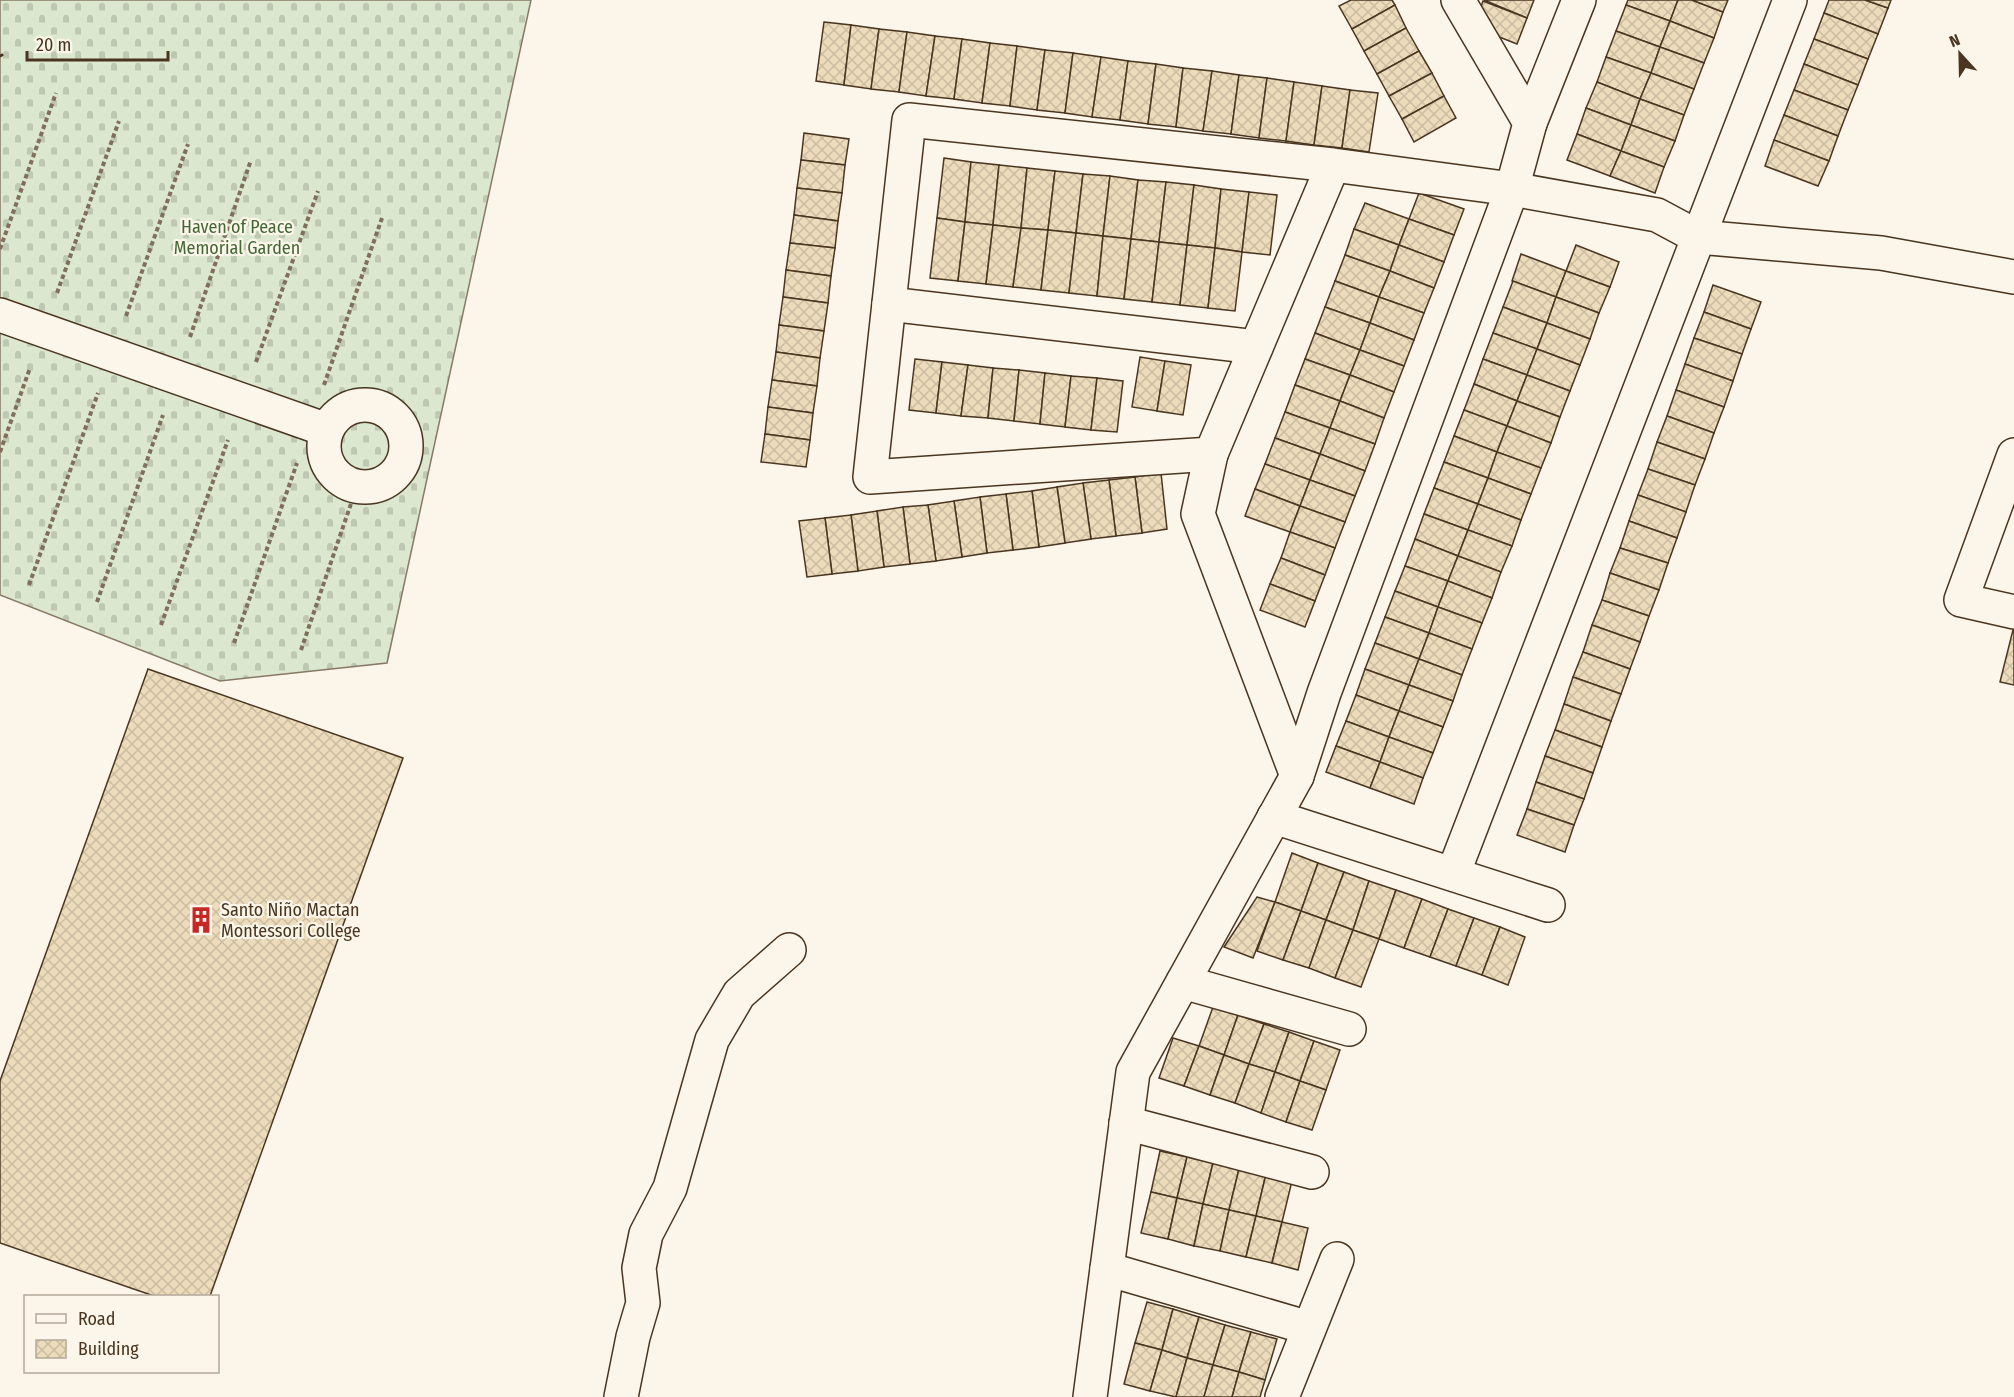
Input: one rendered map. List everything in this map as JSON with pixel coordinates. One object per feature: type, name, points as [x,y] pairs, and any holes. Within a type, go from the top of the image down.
[{"type":"street","points":[[1458,0],[1530,123]]},
{"type":"street","points":[[1090,1397],[1133,1072],[1297,776],[1324,693],[1512,189],[1530,123],[1580,0]]},
{"type":"street","points":[[1453,874],[1790,0]]},
{"type":"street","points":[[1211,454],[870,477],[909,120],[1333,165],[1512,189],[1657,214],[1698,237],[1881,253],[2014,277]]},
{"type":"street","points":[[1297,776],[1198,514],[1211,454],[1333,165]]},
{"type":"street","points":[[889,304],[1256,347]]},
{"type":"street","points":[[0,315],[327,430]]},
{"type":"street","points":[[362,404],[380,407],[395,416],[405,432],[407,449],[401,467],[391,478],[377,486],[357,486],[346,483],[333,473],[326,460],[324,445],[327,430],[335,418],[347,409],[362,404]]},
{"type":"street","points":[[2014,454],[1961,600],[2014,612]]},
{"type":"street","points":[[1274,817],[1548,905]]},
{"type":"street","points":[[621,1397],[633,1337],[643,1303],[639,1268],[646,1234],[670,1188],[712,1040],[740,994],[789,950]]},
{"type":"street","points":[[1183,982],[1348,1029]]},
{"type":"street","points":[[1126,1123],[1312,1172]]},
{"type":"street","points":[[1282,1397],[1337,1259]]},
{"type":"street","points":[[1107,1269],[1309,1328]]},
{"type":"path","points":[[0,249],[56,93]]},
{"type":"path","points":[[0,452],[119,121]]},
{"type":"path","points":[[301,650],[357,486]]},
{"type":"green space","name":"Haven of Peace Memorial Garden","points":[[0,0],[531,0],[387,663],[220,681],[0,595]]},
{"type":"building","points":[[1351,0],[1392,0],[1395,5],[1352,29],[1339,6]]},
{"type":"building","points":[[1484,0],[1534,0],[1527,18]]},
{"type":"building","points":[[1628,0],[1678,0],[1670,21],[1626,5]]},
{"type":"building","points":[[1678,0],[1692,0],[1723,12],[1714,38],[1670,21]]},
{"type":"building","points":[[1692,0],[1728,0],[1723,12]]},
{"type":"building","points":[[1829,0],[1865,0],[1888,8],[1878,34],[1824,13]]},
{"type":"building","points":[[1865,0],[1891,0],[1888,8]]},
{"type":"building","points":[[1483,1],[1527,18],[1517,44],[1474,27]]},
{"type":"building","points":[[1395,5],[1406,28],[1364,51],[1352,29]]},
{"type":"building","points":[[1626,5],[1670,21],[1660,47],[1616,31]]},
{"type":"building","points":[[1824,13],[1878,34],[1868,59],[1814,39]]},
{"type":"building","points":[[1670,21],[1714,38],[1704,63],[1660,47]]},
{"type":"building","points":[[824,22],[851,25],[844,85],[816,81]]},
{"type":"building","points":[[851,25],[879,29],[871,89],[844,85]]},
{"type":"building","points":[[1406,28],[1419,51],[1377,74],[1364,51]]},
{"type":"building","points":[[879,29],[907,32],[899,92],[871,89]]},
{"type":"building","points":[[1616,31],[1660,47],[1651,73],[1606,57]]},
{"type":"building","points":[[907,32],[935,36],[926,96],[899,92]]},
{"type":"building","points":[[935,36],[962,39],[954,99],[926,96]]},
{"type":"building","points":[[962,39],[990,43],[982,103],[954,99]]},
{"type":"building","points":[[1814,39],[1868,59],[1858,85],[1804,64]]},
{"type":"building","points":[[990,43],[1017,46],[1010,106],[982,103]]},
{"type":"building","points":[[1017,46],[1045,50],[1037,110],[1010,106]]},
{"type":"building","points":[[1660,47],[1704,63],[1694,89],[1651,73]]},
{"type":"building","points":[[1045,50],[1073,53],[1065,113],[1037,110]]},
{"type":"building","points":[[1419,51],[1432,73],[1389,96],[1377,74]]},
{"type":"building","points":[[1073,53],[1101,57],[1092,117],[1065,113]]},
{"type":"building","points":[[1101,57],[1128,61],[1120,120],[1092,117]]},
{"type":"building","points":[[1606,57],[1651,73],[1640,99],[1597,82]]},
{"type":"building","points":[[1128,61],[1156,64],[1148,124],[1120,120]]},
{"type":"building","points":[[1156,64],[1183,68],[1176,127],[1148,124]]},
{"type":"building","points":[[1804,64],[1858,85],[1848,110],[1794,90]]},
{"type":"building","points":[[1183,68],[1212,71],[1203,131],[1176,127]]},
{"type":"building","points":[[1212,71],[1239,75],[1231,134],[1203,131]]},
{"type":"building","points":[[1432,73],[1444,96],[1402,119],[1389,96]]},
{"type":"building","points":[[1651,73],[1694,89],[1684,115],[1640,99]]},
{"type":"building","points":[[1239,75],[1267,78],[1259,138],[1231,134]]},
{"type":"building","points":[[1267,78],[1294,82],[1286,141],[1259,138]]},
{"type":"building","points":[[1294,82],[1322,86],[1314,145],[1286,141]]},
{"type":"building","points":[[1597,82],[1640,99],[1631,125],[1586,108]]},
{"type":"building","points":[[1322,86],[1350,90],[1342,148],[1314,145]]},
{"type":"building","points":[[1350,90],[1378,93],[1369,152],[1342,148]]},
{"type":"building","points":[[1794,90],[1848,110],[1838,136],[1784,115]]},
{"type":"building","points":[[1444,96],[1456,118],[1414,142],[1402,119]]},
{"type":"building","points":[[1640,99],[1684,115],[1675,141],[1631,125]]},
{"type":"building","points":[[1586,108],[1631,125],[1621,151],[1577,134]]},
{"type":"building","points":[[1784,115],[1838,136],[1829,161],[1774,140]]},
{"type":"building","points":[[1631,125],[1675,141],[1664,167],[1621,151]]},
{"type":"building","points":[[804,133],[849,139],[845,165],[801,160]]},
{"type":"building","points":[[1577,134],[1621,151],[1610,176],[1567,160]]},
{"type":"building","points":[[1774,140],[1829,161],[1818,186],[1765,166]]},
{"type":"building","points":[[1621,151],[1664,167],[1655,193],[1610,176]]},
{"type":"building","points":[[944,158],[971,162],[965,222],[937,218]]},
{"type":"building","points":[[801,160],[845,165],[842,193],[797,188]]},
{"type":"building","points":[[971,162],[999,165],[993,225],[965,222]]},
{"type":"building","points":[[999,165],[1027,168],[1021,228],[993,225]]},
{"type":"building","points":[[1027,168],[1055,171],[1048,230],[1021,228]]},
{"type":"building","points":[[1055,171],[1083,174],[1076,233],[1048,230]]},
{"type":"building","points":[[1083,174],[1110,176],[1103,236],[1076,233]]},
{"type":"building","points":[[1110,176],[1138,180],[1131,239],[1103,236]]},
{"type":"building","points":[[1138,180],[1166,182],[1159,242],[1131,239]]},
{"type":"building","points":[[1166,182],[1194,185],[1187,245],[1159,242]]},
{"type":"building","points":[[1194,185],[1221,189],[1215,248],[1187,245]]},
{"type":"building","points":[[797,188],[842,193],[838,221],[794,215]]},
{"type":"building","points":[[1221,189],[1249,192],[1242,252],[1215,248]]},
{"type":"building","points":[[1249,192],[1277,195],[1270,255],[1242,252]]},
{"type":"building","points":[[1419,193],[1464,209],[1454,235],[1409,219]]},
{"type":"building","points":[[1365,203],[1409,219],[1399,245],[1354,229]]},
{"type":"building","points":[[794,215],[838,221],[835,248],[790,243]]},
{"type":"building","points":[[937,218],[965,222],[958,281],[930,278]]},
{"type":"building","points":[[1409,219],[1454,235],[1444,262],[1399,245]]},
{"type":"building","points":[[965,222],[993,225],[986,284],[958,281]]},
{"type":"building","points":[[993,225],[1021,228],[1013,287],[986,284]]},
{"type":"building","points":[[1021,228],[1048,230],[1041,290],[1013,287]]},
{"type":"building","points":[[1354,229],[1399,245],[1390,271],[1345,255]]},
{"type":"building","points":[[1048,230],[1076,233],[1069,293],[1041,290]]},
{"type":"building","points":[[1076,233],[1103,236],[1097,296],[1069,293]]},
{"type":"building","points":[[1103,236],[1131,239],[1124,299],[1097,296]]},
{"type":"building","points":[[1131,239],[1159,242],[1152,302],[1124,299]]},
{"type":"building","points":[[1159,242],[1187,245],[1180,305],[1152,302]]},
{"type":"building","points":[[790,243],[835,248],[831,276],[786,270]]},
{"type":"building","points":[[1187,245],[1215,248],[1208,308],[1180,305]]},
{"type":"building","points":[[1399,245],[1444,262],[1434,288],[1390,271]]},
{"type":"building","points":[[1576,245],[1619,262],[1610,287],[1566,271]]},
{"type":"building","points":[[1215,248],[1242,252],[1235,311],[1208,308]]},
{"type":"building","points":[[1521,254],[1566,271],[1556,297],[1512,281]]},
{"type":"building","points":[[1345,255],[1390,271],[1379,297],[1335,281]]},
{"type":"building","points":[[786,270],[831,276],[828,303],[783,297]]},
{"type":"building","points":[[1390,271],[1434,288],[1424,313],[1379,297]]},
{"type":"building","points":[[1566,271],[1610,287],[1599,313],[1556,297]]},
{"type":"building","points":[[1335,281],[1379,297],[1370,323],[1325,307]]},
{"type":"building","points":[[1513,281],[1556,297],[1547,323],[1503,307]]},
{"type":"building","points":[[1713,285],[1761,302],[1751,329],[1704,312]]},
{"type":"building","points":[[783,297],[828,303],[824,331],[779,325]]},
{"type":"building","points":[[1379,297],[1424,313],[1414,340],[1370,323]]},
{"type":"building","points":[[1556,297],[1599,313],[1590,339],[1547,323]]},
{"type":"building","points":[[1325,307],[1370,323],[1360,350],[1315,333]]},
{"type":"building","points":[[1503,307],[1547,323],[1537,349],[1493,333]]},
{"type":"building","points":[[1704,312],[1751,329],[1742,354],[1694,338]]},
{"type":"building","points":[[1370,323],[1414,340],[1404,366],[1360,350]]},
{"type":"building","points":[[1547,323],[1590,339],[1580,365],[1537,349]]},
{"type":"building","points":[[779,325],[824,331],[820,358],[776,352]]},
{"type":"building","points":[[1315,333],[1360,350],[1350,375],[1305,359]]},
{"type":"building","points":[[1493,333],[1537,349],[1527,375],[1483,359]]},
{"type":"building","points":[[1694,338],[1742,354],[1733,381],[1685,364]]},
{"type":"building","points":[[1537,349],[1580,365],[1570,391],[1527,375]]},
{"type":"building","points":[[1360,350],[1404,366],[1394,392],[1350,375]]},
{"type":"building","points":[[776,352],[820,358],[817,386],[772,380]]},
{"type":"building","points":[[1140,357],[1165,361],[1157,411],[1132,407]]},
{"type":"building","points":[[915,359],[942,362],[936,413],[909,410]]},
{"type":"building","points":[[1305,359],[1350,375],[1340,401],[1295,385]]},
{"type":"building","points":[[1483,359],[1527,375],[1517,401],[1474,384]]},
{"type":"building","points":[[1165,361],[1191,365],[1183,415],[1157,411]]},
{"type":"building","points":[[942,362],[968,365],[961,416],[936,413]]},
{"type":"building","points":[[1685,364],[1733,381],[1724,407],[1676,390]]},
{"type":"building","points":[[968,365],[993,368],[988,418],[961,416]]},
{"type":"building","points":[[993,368],[1019,370],[1014,421],[988,418]]},
{"type":"building","points":[[1019,370],[1045,373],[1040,424],[1014,421]]},
{"type":"building","points":[[1045,373],[1071,376],[1065,427],[1040,424]]},
{"type":"building","points":[[1350,375],[1394,392],[1384,418],[1340,401]]},
{"type":"building","points":[[1527,375],[1570,391],[1560,417],[1517,401]]},
{"type":"building","points":[[1071,376],[1097,378],[1091,430],[1065,427]]},
{"type":"building","points":[[1097,378],[1123,381],[1117,432],[1091,430]]},
{"type":"building","points":[[772,380],[817,386],[813,413],[768,407]]},
{"type":"building","points":[[1474,384],[1517,401],[1507,426],[1464,410]]},
{"type":"building","points":[[1295,385],[1340,401],[1330,428],[1285,412]]},
{"type":"building","points":[[1676,390],[1724,407],[1714,433],[1667,416]]},
{"type":"building","points":[[1340,401],[1384,418],[1375,444],[1330,428]]},
{"type":"building","points":[[1517,401],[1560,417],[1551,443],[1507,426]]},
{"type":"building","points":[[768,407],[813,413],[810,440],[765,434]]},
{"type":"building","points":[[1464,410],[1507,426],[1497,452],[1454,436]]},
{"type":"building","points":[[1285,412],[1330,428],[1320,454],[1275,438]]},
{"type":"building","points":[[1667,416],[1714,433],[1705,459],[1657,442]]},
{"type":"building","points":[[1507,426],[1551,443],[1541,468],[1497,452]]},
{"type":"building","points":[[1330,428],[1375,444],[1365,471],[1320,454]]},
{"type":"building","points":[[765,434],[810,440],[806,467],[761,462]]},
{"type":"building","points":[[1454,436],[1497,452],[1488,478],[1444,462]]},
{"type":"building","points":[[1275,438],[1320,454],[1310,480],[1265,464]]},
{"type":"building","points":[[1657,442],[1705,459],[1695,485],[1648,469]]},
{"type":"building","points":[[1497,452],[1541,468],[1531,494],[1488,478]]},
{"type":"building","points":[[1320,454],[1365,471],[1355,496],[1310,480]]},
{"type":"building","points":[[1444,462],[1488,478],[1478,504],[1434,488]]},
{"type":"building","points":[[1265,464],[1310,480],[1300,506],[1255,489]]},
{"type":"building","points":[[1648,469],[1695,485],[1686,512],[1638,495]]},
{"type":"building","points":[[1161,473],[1167,529],[1142,533],[1135,477]]},
{"type":"building","points":[[1135,477],[1142,533],[1116,536],[1109,480]]},
{"type":"building","points":[[1488,478],[1531,494],[1521,520],[1478,504]]},
{"type":"building","points":[[1109,480],[1116,536],[1091,539],[1083,483]]},
{"type":"building","points":[[1310,480],[1355,496],[1345,522],[1300,506]]},
{"type":"building","points":[[1083,483],[1091,539],[1065,543],[1057,487]]},
{"type":"building","points":[[1057,487],[1065,543],[1039,547],[1032,491]]},
{"type":"building","points":[[1434,488],[1478,504],[1468,530],[1424,514]]},
{"type":"building","points":[[1255,489],[1300,506],[1290,532],[1245,516]]},
{"type":"building","points":[[1032,491],[1039,547],[1013,550],[1006,494]]},
{"type":"building","points":[[1006,494],[1013,550],[987,553],[980,497]]},
{"type":"building","points":[[1638,495],[1686,512],[1677,538],[1629,521]]},
{"type":"building","points":[[980,497],[987,553],[962,557],[954,501]]},
{"type":"building","points":[[954,501],[962,557],[936,561],[928,505]]},
{"type":"building","points":[[1478,504],[1521,520],[1512,546],[1468,530]]},
{"type":"building","points":[[928,505],[936,561],[910,564],[903,507]]},
{"type":"building","points":[[1300,506],[1345,522],[1335,548],[1290,532]]},
{"type":"building","points":[[903,507],[910,564],[884,567],[877,511]]},
{"type":"building","points":[[877,511],[884,567],[858,571],[851,515]]},
{"type":"building","points":[[1424,514],[1468,530],[1458,556],[1415,539]]},
{"type":"building","points":[[851,515],[858,571],[832,574],[825,518]]},
{"type":"building","points":[[825,518],[832,574],[807,577],[799,521]]},
{"type":"building","points":[[1629,521],[1677,538],[1668,563],[1620,548]]},
{"type":"building","points":[[1468,530],[1512,546],[1501,572],[1458,556]]},
{"type":"building","points":[[1290,532],[1335,548],[1325,575],[1281,558]]},
{"type":"building","points":[[1415,539],[1458,556],[1448,581],[1405,566]]},
{"type":"building","points":[[1620,548],[1668,563],[1659,590],[1610,573]]},
{"type":"building","points":[[1458,556],[1501,572],[1492,598],[1448,581]]},
{"type":"building","points":[[1281,558],[1325,575],[1315,601],[1270,584]]},
{"type":"building","points":[[1405,566],[1448,581],[1438,607],[1395,591]]},
{"type":"building","points":[[1610,573],[1659,590],[1649,616],[1602,600]]},
{"type":"building","points":[[1448,581],[1492,598],[1482,623],[1438,607]]},
{"type":"building","points":[[1270,584],[1315,601],[1305,627],[1260,610]]},
{"type":"building","points":[[1395,591],[1438,607],[1429,633],[1385,617]]},
{"type":"building","points":[[1602,600],[1649,616],[1640,642],[1592,625]]},
{"type":"building","points":[[1438,607],[1482,623],[1472,649],[1429,633]]},
{"type":"building","points":[[1385,617],[1429,633],[1419,659],[1375,643]]},
{"type":"building","points":[[1592,625],[1640,642],[1630,669],[1583,652]]},
{"type":"building","points":[[2014,626],[2014,685],[2000,682]]},
{"type":"building","points":[[1429,633],[1472,649],[1462,675],[1419,659]]},
{"type":"building","points":[[1375,643],[1419,659],[1409,685],[1365,669]]},
{"type":"building","points":[[1583,652],[1630,669],[1621,694],[1573,677]]},
{"type":"building","points":[[1419,659],[1462,675],[1453,701],[1409,685]]},
{"type":"building","name":"Santo Niño Mactan Montessori College","points":[[148,669],[403,758],[210,1295],[151,1295],[0,1243],[0,1081]]},
{"type":"building","points":[[1365,669],[1409,685],[1399,711],[1356,695]]},
{"type":"building","points":[[1573,677],[1621,694],[1611,721],[1564,704]]},
{"type":"building","points":[[1409,685],[1453,701],[1443,727],[1399,711]]},
{"type":"building","points":[[1356,695],[1399,711],[1389,737],[1346,721]]},
{"type":"building","points":[[1564,704],[1611,721],[1602,747],[1555,730]]},
{"type":"building","points":[[1399,711],[1443,727],[1433,753],[1389,737]]},
{"type":"building","points":[[1346,721],[1389,737],[1380,762],[1336,746]]},
{"type":"building","points":[[1555,730],[1602,747],[1593,773],[1545,756]]},
{"type":"building","points":[[1389,737],[1433,753],[1423,778],[1380,762]]},
{"type":"building","points":[[1336,746],[1380,762],[1370,788],[1326,772]]},
{"type":"building","points":[[1545,756],[1593,773],[1584,799],[1536,782]]},
{"type":"building","points":[[1380,762],[1423,778],[1414,804],[1370,788]]},
{"type":"building","points":[[1536,782],[1584,799],[1574,825],[1527,809]]},
{"type":"building","points":[[1527,809],[1574,825],[1565,852],[1517,835]]},
{"type":"building","points":[[1292,853],[1318,863],[1301,911],[1275,902]]},
{"type":"building","points":[[1318,863],[1344,872],[1326,920],[1301,911]]},
{"type":"building","points":[[1344,872],[1369,881],[1353,930],[1326,920]]},
{"type":"building","points":[[1369,881],[1396,890],[1379,939],[1353,930]]},
{"type":"building","points":[[1396,890],[1422,899],[1404,948],[1379,939]]},
{"type":"building","points":[[1257,897],[1275,902],[1253,958],[1224,947]]},
{"type":"building","points":[[1422,899],[1448,909],[1430,957],[1404,948]]},
{"type":"building","points":[[1275,902],[1301,911],[1283,960],[1257,951]]},
{"type":"building","points":[[1448,909],[1474,918],[1456,966],[1430,957]]},
{"type":"building","points":[[1301,911],[1326,920],[1309,968],[1283,960]]},
{"type":"building","points":[[1474,918],[1500,927],[1482,975],[1456,966]]},
{"type":"building","points":[[1326,920],[1353,930],[1335,978],[1309,968]]},
{"type":"building","points":[[1500,927],[1525,937],[1508,985],[1482,975]]},
{"type":"building","points":[[1353,930],[1379,939],[1361,987],[1335,978]]},
{"type":"building","points":[[1213,1007],[1238,1015],[1224,1055],[1199,1046]]},
{"type":"building","points":[[1238,1015],[1264,1024],[1249,1064],[1224,1055]]},
{"type":"building","points":[[1264,1024],[1289,1032],[1275,1072],[1249,1064]]},
{"type":"building","points":[[1289,1032],[1314,1041],[1300,1081],[1275,1072]]},
{"type":"building","points":[[1173,1038],[1199,1046],[1184,1086],[1159,1078]]},
{"type":"building","points":[[1314,1041],[1340,1050],[1326,1090],[1300,1081]]},
{"type":"building","points":[[1199,1046],[1224,1055],[1210,1095],[1184,1086]]},
{"type":"building","points":[[1224,1055],[1249,1064],[1235,1103],[1210,1095]]},
{"type":"building","points":[[1249,1064],[1275,1072],[1261,1113],[1235,1103]]},
{"type":"building","points":[[1275,1072],[1300,1081],[1286,1122],[1261,1113]]},
{"type":"building","points":[[1300,1081],[1326,1090],[1312,1130],[1286,1122]]},
{"type":"building","points":[[1160,1151],[1187,1157],[1177,1198],[1151,1192]]},
{"type":"building","points":[[1187,1157],[1213,1163],[1203,1204],[1177,1198]]},
{"type":"building","points":[[1213,1163],[1239,1169],[1229,1210],[1203,1204]]},
{"type":"building","points":[[1239,1169],[1266,1174],[1256,1216],[1229,1210]]},
{"type":"building","points":[[1266,1174],[1292,1181],[1282,1222],[1256,1216]]},
{"type":"building","points":[[1151,1192],[1177,1198],[1168,1239],[1141,1233]]},
{"type":"building","points":[[1177,1198],[1203,1204],[1194,1246],[1168,1239]]},
{"type":"building","points":[[1203,1204],[1229,1210],[1220,1251],[1194,1246]]},
{"type":"building","points":[[1229,1210],[1256,1216],[1246,1257],[1220,1251]]},
{"type":"building","points":[[1256,1216],[1282,1222],[1272,1263],[1246,1257]]},
{"type":"building","points":[[1282,1222],[1308,1228],[1298,1270],[1272,1263]]},
{"type":"building","points":[[1147,1302],[1173,1309],[1162,1350],[1135,1343]]},
{"type":"building","points":[[1173,1309],[1199,1317],[1187,1358],[1162,1350]]},
{"type":"building","points":[[1199,1317],[1225,1325],[1213,1365],[1187,1358]]},
{"type":"building","points":[[1225,1325],[1251,1332],[1239,1372],[1213,1365]]},
{"type":"building","points":[[1251,1332],[1277,1339],[1265,1380],[1239,1372]]},
{"type":"building","points":[[1135,1343],[1162,1350],[1150,1391],[1124,1384]]},
{"type":"building","points":[[1162,1350],[1187,1358],[1176,1397],[1150,1391]]},
{"type":"building","points":[[1187,1358],[1213,1365],[1204,1397],[1176,1397]]},
{"type":"building","points":[[1213,1365],[1239,1372],[1232,1397],[1204,1397]]},
{"type":"building","points":[[1239,1372],[1265,1380],[1260,1397],[1232,1397]]},
{"type":"place","name":"Santo Niño Mactan Montessori College","points":[[201,920]]}]
